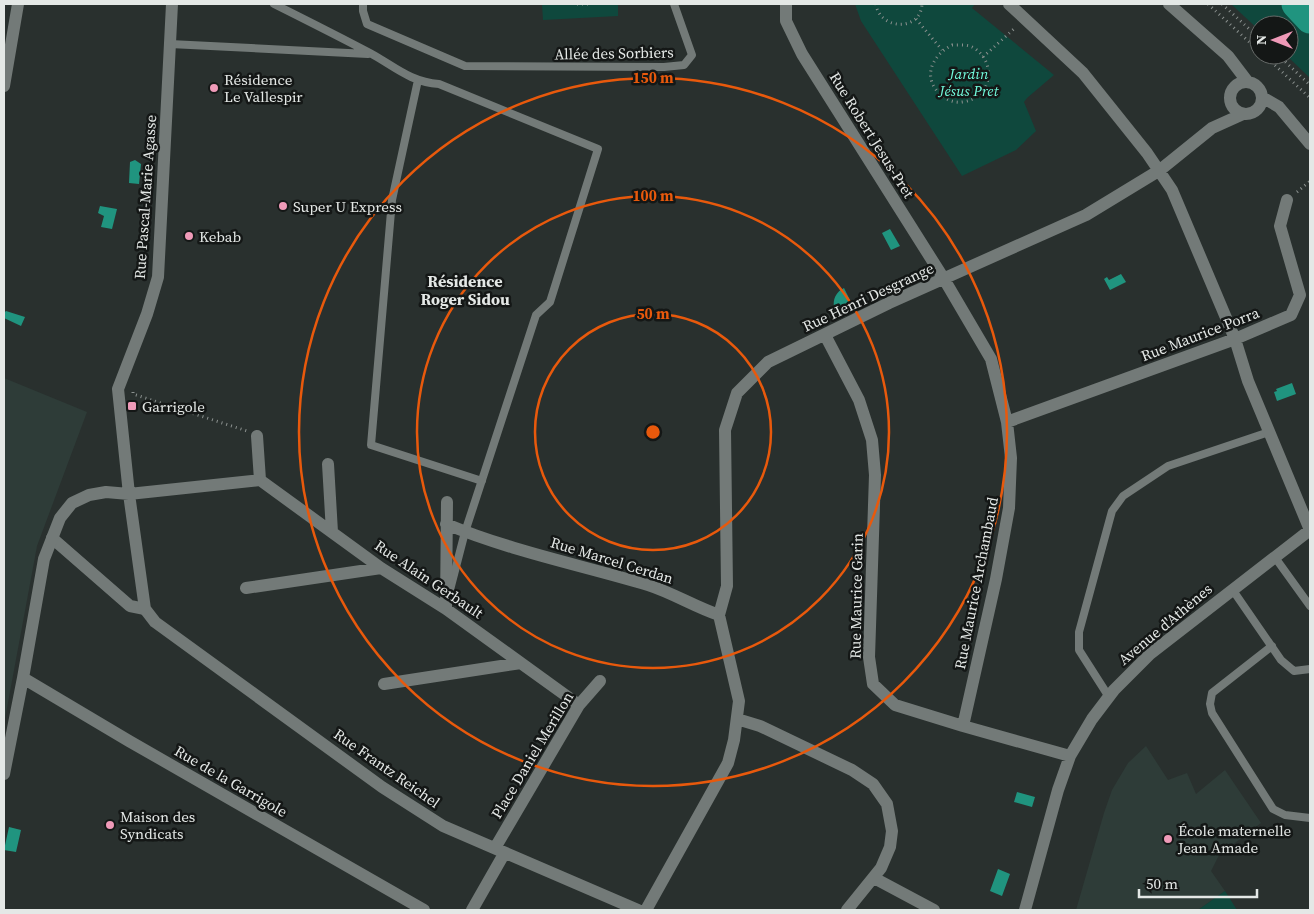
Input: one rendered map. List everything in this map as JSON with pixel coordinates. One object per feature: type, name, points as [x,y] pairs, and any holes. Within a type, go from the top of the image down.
[{"type":"street","points":[[4,86],[18,4]]},
{"type":"street","name":"Rue Pascal-Marie Agasse","points":[[129,494],[118,389],[147,314],[158,277],[172,4]]},
{"type":"street","name":"Rue Robert Jesus-Pret","points":[[786,4],[786,21],[802,54],[944,279]]},
{"type":"street","points":[[1009,4],[1083,73],[1160,170],[1172,190],[1235,339],[1248,381],[1310,530]]},
{"type":"street","points":[[1169,4],[1228,56],[1247,81]]},
{"type":"street","points":[[1228,56],[1234,86]]},
{"type":"street","points":[[1256,110],[1261,104],[1260,88],[1247,81],[1240,82],[1234,86],[1229,100],[1234,109],[1243,114],[1256,110],[1285,115]]},
{"type":"street","points":[[1262,97],[1279,107],[1310,144]]},
{"type":"street","name":"Rue Henri Desgrange","points":[[1212,128],[1229,100]]},
{"type":"street","name":"Rue Henri Desgrange","points":[[720,614],[727,586],[725,430],[737,393],[768,362],[825,336],[889,303],[1086,215],[1160,170],[1212,128],[1243,114]]},
{"type":"street","name":"Rue Maurice Porra","points":[[1007,422],[1235,339],[1291,315],[1300,295],[1280,226],[1287,200]]},
{"type":"street","name":"Rue Maurice Archambaud","points":[[944,279],[991,359],[1007,422],[1011,458],[1009,508],[996,579],[963,726]]},
{"type":"street","name":"Rue Maurice Garin","points":[[825,336],[859,400],[872,440],[876,475],[869,657],[873,684],[895,705],[1070,756]]},
{"type":"street","points":[[4,774],[44,560],[60,518],[72,503],[89,495],[106,492],[129,494],[260,480],[257,436]]},
{"type":"street","points":[[328,464],[332,532]]},
{"type":"street","name":"Rue Alain Gerbault","points":[[260,480],[381,568],[446,609],[579,705]]},
{"type":"street","points":[[129,494],[144,609]]},
{"type":"street","points":[[446,502],[446,609]]},
{"type":"street","name":"Rue Marcel Cerdan","points":[[446,524],[480,538],[651,586],[699,608],[720,614]]},
{"type":"street","name":"Avenue d'Athènes","points":[[1026,910],[1058,790],[1070,756],[1092,719],[1108,697],[1150,654],[1274,556],[1310,530]]},
{"type":"street","name":"Rue Frantz Reichel","points":[[52,538],[130,606],[144,609],[155,622],[382,787],[443,826],[638,910]]},
{"type":"street","points":[[246,588],[381,568]]},
{"type":"street","points":[[646,910],[728,763],[739,701],[720,614]]},
{"type":"street","points":[[384,684],[521,664]]},
{"type":"street","name":"Rue de la Garrigole","points":[[23,678],[146,751],[424,910]]},
{"type":"street","name":"Place Daniel Merillon","points":[[472,910],[500,851],[579,705],[600,681]]},
{"type":"street","points":[[737,719],[760,726],[844,766],[873,784],[887,804],[892,831],[890,847],[882,868],[847,910]]},
{"type":"street","points":[[874,878],[934,910]]},
{"type":"lane","points":[[274,4],[373,54],[408,77],[425,83],[439,84],[598,149],[550,302],[536,315],[465,532],[446,609]]},
{"type":"lane","name":"Allée des Sorbiers","points":[[363,4],[367,24],[465,66],[536,67],[684,66],[692,55],[674,4]]},
{"type":"lane","points":[[170,44],[373,54]]},
{"type":"lane","points":[[418,80],[392,200],[371,445],[482,481]]},
{"type":"lane","points":[[1108,697],[1079,650],[1079,632],[1112,511],[1123,496],[1168,466],[1269,432]]},
{"type":"lane","points":[[1274,556],[1310,606]]},
{"type":"lane","points":[[1232,589],[1281,660],[1294,671],[1310,668]]},
{"type":"lane","points":[[1272,646],[1212,692],[1210,704],[1212,713],[1274,809],[1285,815],[1310,818]]},
{"type":"path","points":[[577,4],[590,4]]},
{"type":"path","points":[[876,4],[880,16],[889,22],[909,24],[916,20],[922,10],[922,4]]},
{"type":"path","points":[[1208,4],[1249,42]]},
{"type":"path","points":[[1222,4],[1249,29]]},
{"type":"path","points":[[916,20],[942,50]]},
{"type":"path","points":[[984,57],[1018,26]]},
{"type":"path","points":[[952,45],[974,47],[984,57],[989,70],[988,82],[982,94],[970,101],[957,103],[944,98],[935,89],[931,77],[933,62],[942,50],[952,45]]},
{"type":"path","points":[[1275,65],[1310,98]]},
{"type":"path","points":[[1289,65],[1310,85]]},
{"type":"path","points":[[120,381],[134,384],[133,394],[240,428],[257,436]]},
{"type":"shaded area","points":[[135,160],[141,164],[139,184],[129,183],[130,162]]},
{"type":"shaded area","points":[[100,206],[117,209],[112,229],[101,227],[104,216],[98,213]]},
{"type":"shaded area","points":[[890,229],[900,246],[891,250],[882,233]]},
{"type":"shaded area","points":[[1121,274],[1126,282],[1110,290],[1104,279],[1107,277],[1109,280]]},
{"type":"shaded area","points":[[844,288],[850,300],[847,304],[848,306],[835,313],[835,298],[838,292]]},
{"type":"shaded area","points":[[6,311],[25,317],[21,326],[4,318]]},
{"type":"shaded area","points":[[4,378],[87,412],[37,546],[4,724]]},
{"type":"shaded area","points":[[1292,383],[1296,394],[1277,401],[1274,392],[1277,391],[1276,389]]},
{"type":"shaded area","name":"École maternelle Jean Amade","points":[[1146,746],[1168,780],[1187,773],[1196,794],[1225,770],[1261,823],[1219,855],[1211,871],[1225,891],[1198,910],[1076,910],[1112,790],[1128,763]]},
{"type":"shaded area","points":[[1017,792],[1035,797],[1032,807],[1014,802]]},
{"type":"shaded area","points":[[9,827],[21,830],[16,852],[4,850]]},
{"type":"shaded area","points":[[998,869],[1010,874],[1002,896],[990,891]]},
{"type":"green space","points":[[542,4],[618,4],[618,16],[543,20]]},
{"type":"green space","name":"Jardin Jésus Pret","points":[[855,4],[975,4],[972,8],[1054,75],[1024,102],[1036,131],[1016,150],[962,176],[861,21]]},
{"type":"green space","points":[[1231,4],[1310,4],[1310,78],[1296,65],[1299,65],[1299,15],[1249,15],[1249,21]]},
{"type":"green space","points":[[1225,891],[1237,910],[1198,910]]},
{"type":"waterway","points":[[1296,4],[1310,19]]},
{"type":"place","name":"Résidence Le Vallespir","points":[[214,88]]},
{"type":"place","name":"Super U Express","points":[[283,206]]},
{"type":"place","name":"Kebab","points":[[189,236]]},
{"type":"place","name":"Garrigole","points":[[132,406]]},
{"type":"place","name":"Maison des Syndicats","points":[[110,825]]},
{"type":"place","name":"École maternelle Jean Amade","points":[[1168,839]]},
{"type":"district","name":"Résidence Roger Sidou","points":[[465,290]]}]
